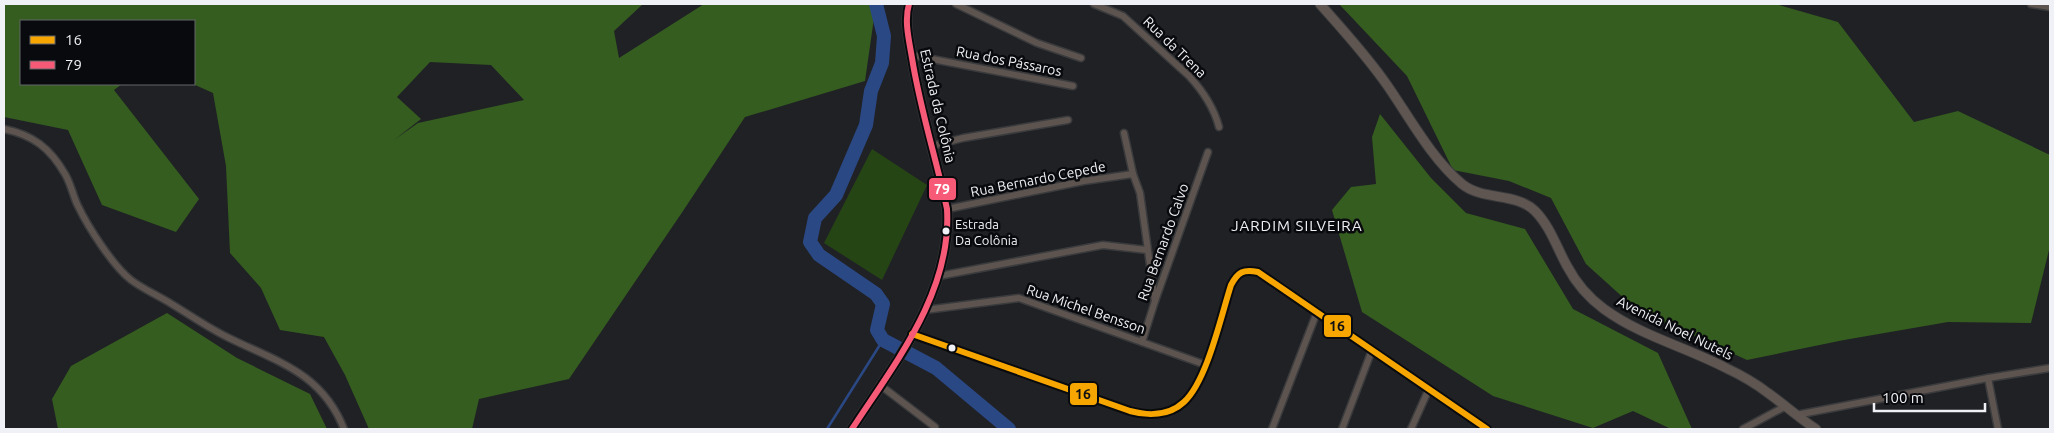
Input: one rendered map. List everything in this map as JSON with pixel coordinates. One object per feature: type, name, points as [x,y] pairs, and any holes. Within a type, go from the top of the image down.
[{"type":"street","name":"Estrada da Colônia","points":[[852,429],[912,334],[924,310],[939,276],[948,230],[947,209],[911,55],[907,20],[909,4]]},
{"type":"street","points":[[956,4],[1037,43],[1080,58]]},
{"type":"street","name":"Rua da Trena","points":[[1094,4],[1122,16],[1189,76],[1198,85],[1212,109],[1219,127]]},
{"type":"street","name":"Avenida Noel Nutels","points":[[1320,4],[1386,83],[1416,128],[1451,174],[1463,185],[1481,194],[1516,201],[1526,204],[1533,209],[1550,231],[1576,281],[1599,304],[1614,315],[1643,331],[1725,367],[1767,392],[1816,429]]},
{"type":"street","points":[[2031,4],[2050,7]]},
{"type":"street","name":"Rua dos Pássaros","points":[[911,55],[1073,86]]},
{"type":"street","points":[[932,146],[963,138],[1068,120]]},
{"type":"street","points":[[4,129],[32,137],[44,146],[65,174],[78,207],[95,235],[130,280],[204,325],[277,360],[300,374],[319,388],[333,406],[344,429]]},
{"type":"street","points":[[1124,133],[1133,174],[1140,193],[1155,301]]},
{"type":"street","name":"Rua Bernardo Calvo","points":[[1142,342],[1208,152]]},
{"type":"street","name":"Rua Bernardo Cepede","points":[[947,209],[1133,174]]},
{"type":"street","points":[[939,276],[1103,245],[1147,250]]},
{"type":"street","points":[[912,334],[1141,414],[1164,413],[1185,402],[1195,389],[1206,366],[1231,285],[1236,276],[1245,270],[1258,272],[1428,391],[1487,429]]},
{"type":"street","name":"Rua Michel Bensson","points":[[924,310],[1019,298],[1206,366]]},
{"type":"street","points":[[1272,429],[1317,312]]},
{"type":"street","points":[[1342,429],[1372,350]]},
{"type":"street","points":[[1796,415],[2050,368]]},
{"type":"street","points":[[1988,378],[1998,429]]},
{"type":"street","points":[[880,385],[936,426]]},
{"type":"street","points":[[1411,429],[1428,391]]},
{"type":"street","points":[[1743,429],[1786,406]]},
{"type":"green space","points":[[4,4],[643,4],[614,31],[619,58],[704,4],[876,4],[865,81],[745,117],[569,379],[479,399],[472,429],[369,429],[345,375],[324,337],[280,330],[261,288],[230,253],[226,166],[213,93],[195,85],[195,20],[20,20],[20,85],[121,85],[114,90],[199,199],[176,232],[102,205],[68,130],[4,117]],"holes":[[[430,62],[491,65],[524,100],[418,123],[394,140],[421,119],[397,97]]]},
{"type":"green space","points":[[1339,4],[1775,4],[1838,22],[1914,122],[1958,111],[2050,155],[2050,246],[2031,323],[1948,322],[1844,340],[1747,360],[1637,310],[1586,264],[1551,198],[1509,181],[1453,170],[1407,76]]},
{"type":"green space","points":[[1380,114],[1431,178],[1466,213],[1525,229],[1573,309],[1658,353],[1692,429],[1671,429],[1633,411],[1593,428],[1493,396],[1362,312],[1332,210],[1351,187],[1376,184],[1372,137]]},
{"type":"green space","points":[[872,149],[927,185],[882,280],[824,243]]},
{"type":"green space","points":[[167,313],[237,358],[310,394],[327,429],[58,429],[52,399],[71,366]]},
{"type":"waterway","points":[[876,4],[884,36],[882,63],[871,91],[866,125],[836,195],[815,218],[810,242],[819,255],[876,294],[883,304],[877,330],[883,340],[936,368],[1009,429]]},
{"type":"waterway","points":[[827,429],[883,340]]},
{"type":"transit line","name":"79","points":[[852,429],[918,325],[940,269],[946,240],[947,209],[919,96],[908,37],[907,17],[909,4]]},
{"type":"transit line","name":"16","points":[[912,334],[1130,411],[1158,414],[1178,407],[1192,392],[1206,364],[1231,285],[1242,272],[1258,272],[1487,429]]},
{"type":"place","name":"Estrada Da Colônia","points":[[946,231]]},
{"type":"district","name":"JARDIM SILVEIRA","points":[[1297,225]]}]
